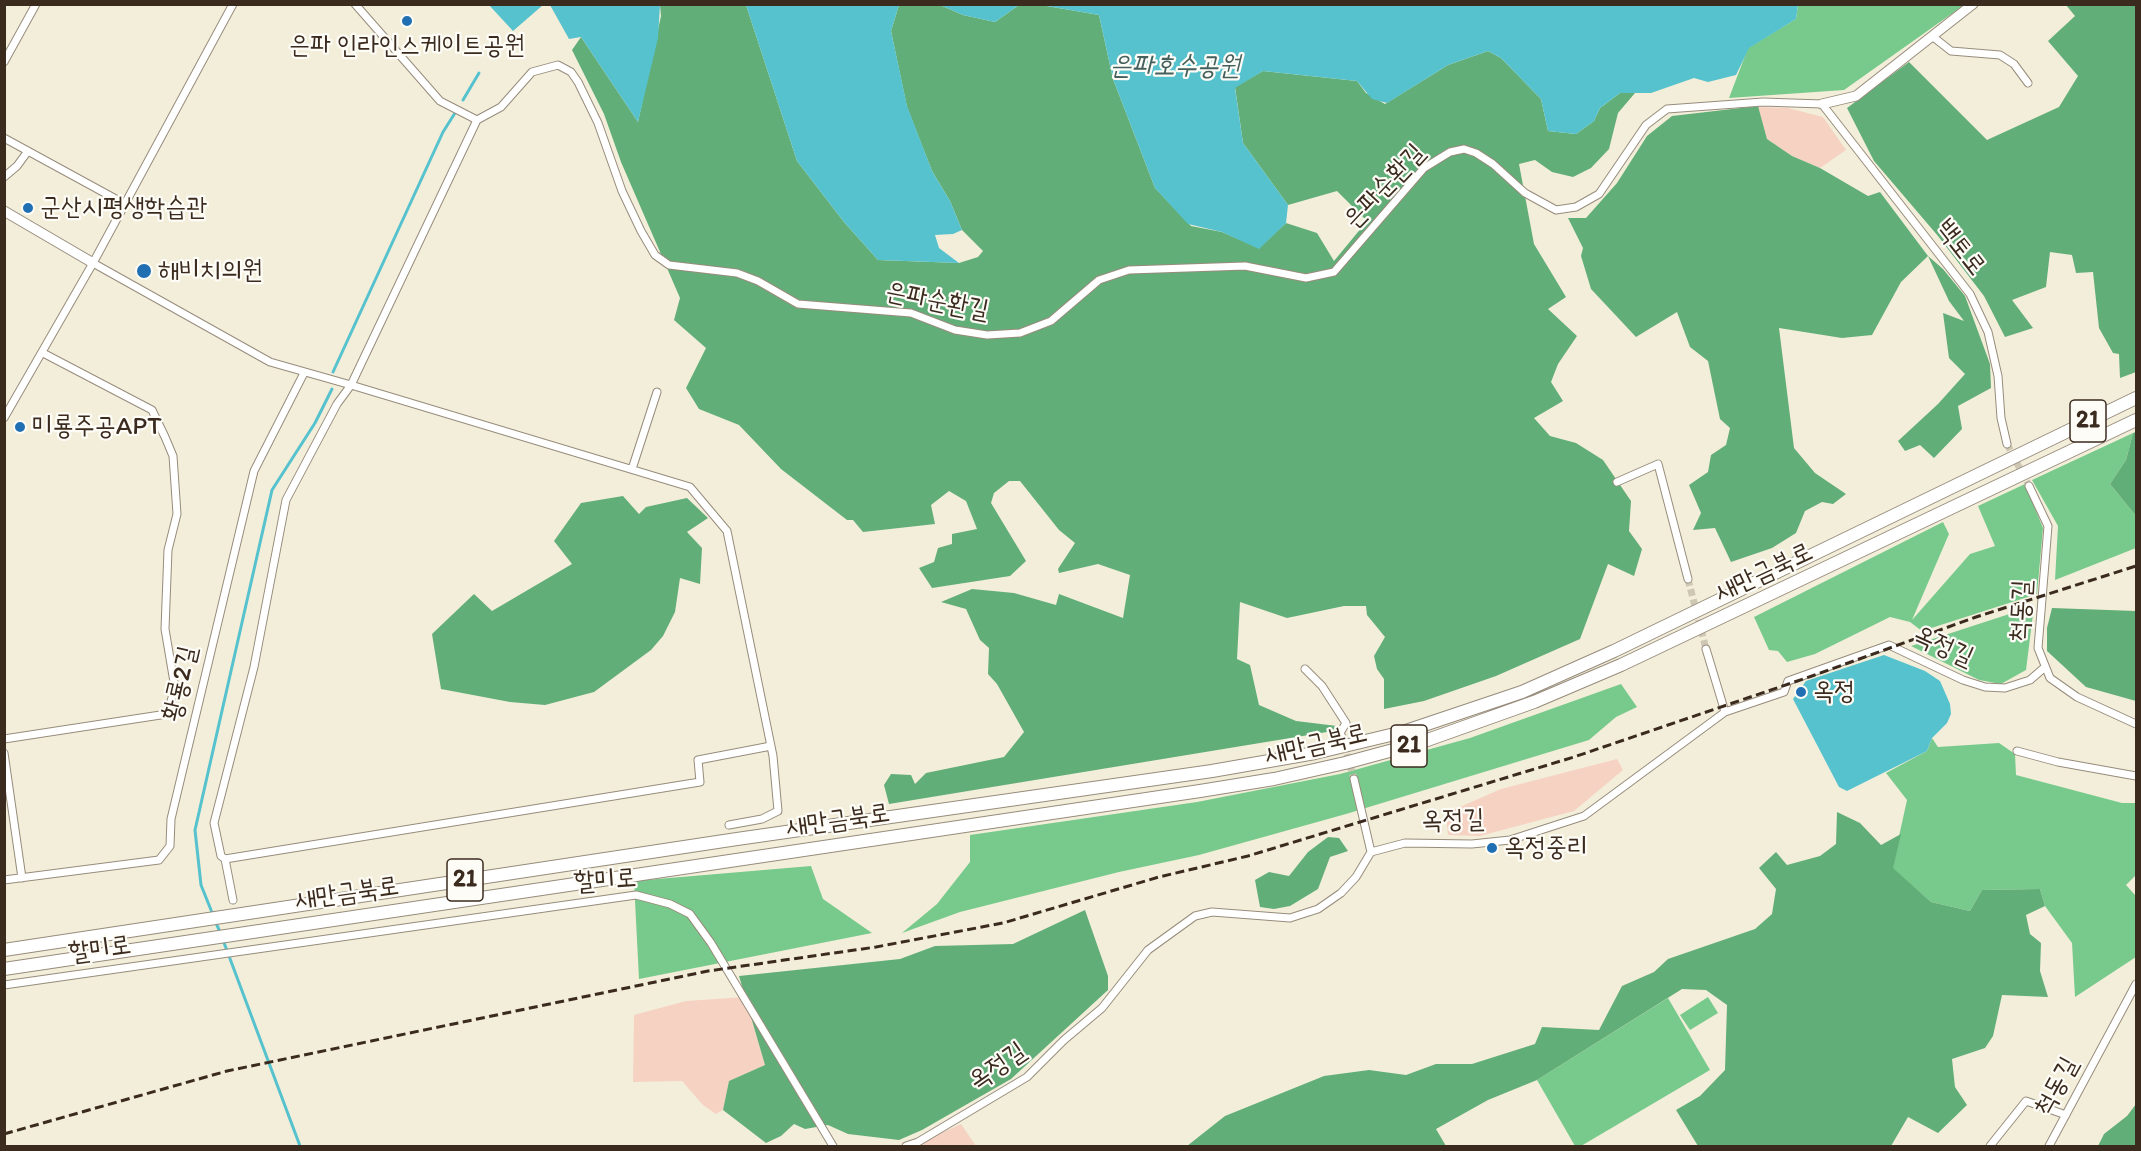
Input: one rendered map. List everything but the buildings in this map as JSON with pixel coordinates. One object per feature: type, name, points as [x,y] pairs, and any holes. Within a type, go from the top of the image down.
[{"type":"highway","name":"새만금북로","points":[[4,950],[736,839],[1212,771],[1315,753],[1402,732],[1522,692],[1614,651],[2136,398]]},
{"type":"highway","name":"새만금북로","points":[[4,969],[1274,779],[1419,743],[1534,702],[1621,665],[2136,420]]},
{"type":"highway","points":[[4,944],[96,932],[149,929]]},
{"type":"street","points":[[4,62],[36,4]]},
{"type":"street","points":[[232,900],[225,859],[221,856],[214,824],[254,667],[286,500],[337,404],[351,385],[477,120],[441,101],[355,4]]},
{"type":"street","points":[[1822,104],[1856,96],[1973,4]]},
{"type":"street","points":[[4,418],[93,263],[232,5]]},
{"type":"street","points":[[1932,36],[1952,51],[2000,55],[2014,64],[2028,83]]},
{"type":"street","name":"은파순환길","points":[[477,120],[501,107],[532,72],[558,65],[571,72],[578,82],[636,221],[655,255],[669,265],[737,273],[798,304],[911,313],[955,330],[987,335],[1020,333],[1051,321],[1099,280],[1129,270],[1245,266],[1305,278],[1334,272],[1425,168],[1437,158],[1450,152],[1464,149],[1476,153],[1493,164],[1525,193],[1556,210],[1576,207],[1599,194],[1646,125],[1667,109],[1763,102],[1822,104]]},
{"type":"street","name":"백토로","points":[[1822,104],[1970,294],[1988,332],[1998,376],[2001,418],[2007,444]]},
{"type":"street","points":[[4,138],[125,204]]},
{"type":"street","points":[[4,177],[17,166],[28,151]]},
{"type":"street","points":[[4,211],[270,362],[690,487],[727,531],[771,746],[778,811],[762,819],[729,825]]},
{"type":"street","points":[[4,739],[166,714],[175,688],[165,629],[168,550],[177,514],[173,456],[152,410],[43,353]]},
{"type":"street","name":"황룡2길","points":[[4,880],[159,860],[170,846],[171,819],[254,471],[304,373]]},
{"type":"street","points":[[632,469],[657,392]]},
{"type":"street","points":[[1617,482],[1658,464],[1688,579]]},
{"type":"street","name":"척동길","points":[[2029,486],[2048,526],[2038,648],[2044,667],[2050,678],[2077,697],[2136,724]]},
{"type":"street","name":"옥정길","points":[[906,1146],[918,1142],[1027,1077],[1064,1040],[1102,1008],[1148,950],[1195,916],[1212,912],[1290,918],[1318,909],[1341,893],[1356,877],[1371,852],[1404,843],[1472,844],[1510,840],[1584,816],[1725,712],[1784,692],[1788,681],[1889,645],[1963,680],[1985,687],[2005,688],[2030,680],[2044,667]]},
{"type":"street","points":[[1706,649],[1725,712]]},
{"type":"street","points":[[1305,669],[1322,687],[1346,723],[1340,733],[1342,737]]},
{"type":"street","points":[[225,859],[700,782],[698,760],[771,746]]},
{"type":"street","points":[[2017,751],[2058,762],[2136,776]]},
{"type":"street","points":[[4,753],[22,878]]},
{"type":"street","points":[[1354,779],[1371,852]]},
{"type":"street","name":"할미로","points":[[4,985],[636,895],[670,904],[690,914],[711,943],[833,1146]]},
{"type":"street","name":"척동길","points":[[2049,1146],[2136,984]]},
{"type":"street","points":[[1990,1146],[2026,1101],[2066,1115]]},
{"type":"shaded area","points":[[1758,107],[1788,108],[1823,117],[1846,150],[1820,168],[1792,156],[1767,139]]},
{"type":"shaded area","points":[[1617,759],[1623,770],[1574,811],[1480,836],[1448,835],[1446,813],[1501,789]]},
{"type":"shaded area","points":[[745,997],[765,1065],[729,1081],[723,1110],[716,1114],[703,1105],[682,1081],[633,1082],[634,1015],[686,1001]]},
{"type":"shaded area","points":[[961,1124],[976,1146],[913,1146]]},
{"type":"green space","points":[[660,5],[746,5],[797,161],[844,222],[878,260],[959,263],[978,257],[983,251],[962,230],[950,201],[932,171],[907,107],[891,31],[899,5],[940,5],[963,15],[995,22],[1019,5],[1041,5],[1099,15],[1113,79],[1155,188],[1191,226],[1222,232],[1259,248],[1286,223],[1317,233],[1334,261],[1367,221],[1337,191],[1288,205],[1243,143],[1235,87],[1263,71],[1357,81],[1366,93],[1385,104],[1448,65],[1488,51],[1501,58],[1541,99],[1548,131],[1576,134],[1594,121],[1600,108],[1620,93],[1635,93],[1618,113],[1609,149],[1591,168],[1573,177],[1552,172],[1535,160],[1519,164],[1534,244],[1566,297],[1548,309],[1577,336],[1558,364],[1551,382],[1563,401],[1534,418],[1550,436],[1576,443],[1603,460],[1631,501],[1629,531],[1642,549],[1634,576],[1608,564],[1580,639],[1496,676],[1424,701],[1384,709],[1384,679],[1377,669],[1374,656],[1385,637],[1367,615],[1366,606],[1344,606],[1287,618],[1240,602],[1237,659],[1250,665],[1259,705],[1296,721],[1337,726],[1333,731],[889,804],[884,785],[891,774],[911,775],[915,784],[926,773],[1004,757],[1024,732],[997,684],[988,674],[989,648],[980,640],[966,609],[941,602],[972,589],[1014,593],[1056,605],[1059,594],[1123,618],[1130,575],[1098,564],[1059,573],[1058,569],[1075,543],[1059,530],[1020,481],[1009,481],[994,493],[991,503],[1026,561],[1010,576],[932,588],[919,568],[934,562],[938,548],[952,544],[952,534],[977,529],[966,501],[949,491],[931,505],[935,524],[863,532],[853,520],[847,520],[781,469],[739,425],[699,409],[686,388],[706,348],[674,320],[680,298],[621,162],[604,114],[572,50],[581,37],[638,122],[661,16]]},
{"type":"green space","points":[[1798,5],[1964,5],[1844,90],[1729,98],[1748,48],[1796,19]]},
{"type":"green space","points":[[2066,5],[2136,5],[2136,372],[2120,378],[2119,354],[2113,353],[2099,328],[2093,272],[2076,273],[2072,255],[2050,252],[2046,287],[2012,300],[2033,328],[2005,337],[1984,296],[1938,236],[1874,161],[1847,108],[1909,62],[1987,140],[2059,107],[2078,76],[2048,41],[2075,16]]},
{"type":"green space","points":[[1758,106],[1767,139],[1792,156],[1820,168],[1868,196],[1880,192],[1928,256],[1901,282],[1872,335],[1842,338],[1779,328],[1794,448],[1815,473],[1846,494],[1833,504],[1822,502],[1805,511],[1796,533],[1772,548],[1731,562],[1715,528],[1693,530],[1701,513],[1689,485],[1708,472],[1711,455],[1726,445],[1730,428],[1720,419],[1708,361],[1690,347],[1677,312],[1636,337],[1591,289],[1581,256],[1583,248],[1568,218],[1586,218],[1617,183],[1647,136],[1672,116]]},
{"type":"green space","points":[[1928,256],[1943,269],[1965,296],[1990,364],[1991,388],[1958,406],[1962,429],[1934,458],[1920,445],[1905,451],[1898,441],[1938,404],[1965,374],[1949,358],[1943,313],[1964,321],[1949,301]]},
{"type":"green space","points":[[2136,432],[2136,516],[2110,484],[2126,460],[2133,433]]},
{"type":"green space","points":[[2133,433],[2126,460],[2110,484],[2136,516],[2136,548],[2055,580],[2058,526],[2032,480]]},
{"type":"green space","points":[[2025,484],[2043,528],[2037,594],[1922,631],[1910,622],[1890,617],[1815,654],[1787,662],[1778,651],[1769,650],[1754,617],[1943,522],[1949,534],[1912,620],[1970,554],[1995,546],[1978,506]]},
{"type":"green space","points":[[623,496],[639,514],[646,507],[687,498],[708,518],[687,532],[702,548],[700,584],[680,578],[675,612],[663,636],[651,650],[594,692],[545,705],[510,702],[441,689],[432,634],[474,594],[492,611],[572,564],[554,541],[581,503]]},
{"type":"green space","points":[[2034,606],[2026,670],[2001,684],[1979,680],[1911,646]]},
{"type":"green space","points":[[2052,608],[2136,611],[2136,701],[2086,687],[2047,651],[2047,628]]},
{"type":"green space","points":[[1621,684],[1637,707],[1616,717],[1589,740],[1346,814],[1199,855],[1119,872],[960,912],[902,933],[937,904],[970,862],[970,835],[1197,802],[1340,774],[1470,738]]},
{"type":"green space","points":[[1932,738],[1938,747],[1999,743],[2015,754],[2016,775],[2122,803],[2136,803],[2136,875],[2126,885],[2136,896],[2136,957],[2075,997],[2072,943],[2045,906],[2040,889],[1982,890],[1970,911],[1931,902],[1892,868],[1907,800],[1886,773],[1927,751]]},
{"type":"green space","points":[[1837,812],[1860,823],[1881,845],[1901,834],[1893,868],[1931,902],[1970,911],[1982,890],[2040,889],[2045,906],[2026,915],[2030,934],[2041,943],[2040,971],[2048,997],[2002,995],[1993,1036],[1985,1048],[1952,1059],[1955,1087],[1967,1105],[1938,1133],[1908,1117],[1891,1146],[1698,1146],[1676,1110],[1700,1096],[1725,1070],[1727,1005],[1706,990],[1682,989],[1537,1080],[1488,1100],[1436,1129],[1446,1146],[1187,1146],[1225,1116],[1324,1076],[1369,1070],[1406,1075],[1436,1064],[1472,1064],[1535,1044],[1542,1027],[1599,1030],[1622,986],[1654,972],[1668,959],[1755,929],[1772,914],[1776,889],[1759,868],[1776,852],[1787,865],[1820,856],[1836,844]]},
{"type":"green space","points":[[1328,837],[1339,838],[1348,851],[1330,857],[1318,889],[1290,906],[1274,909],[1260,907],[1255,880],[1269,872],[1289,876],[1308,852]]},
{"type":"green space","points":[[811,866],[823,899],[872,933],[639,979],[634,881]]},
{"type":"green space","points":[[1085,910],[1108,976],[1108,990],[1011,1079],[922,1130],[899,1140],[848,1134],[828,1125],[805,1129],[794,1124],[781,1136],[766,1143],[723,1110],[729,1081],[765,1065],[739,976],[900,959],[935,946],[1013,944]]},
{"type":"green space","points":[[1708,997],[1718,1013],[1690,1030],[1680,1015]]},
{"type":"green space","points":[[1668,998],[1710,1070],[1581,1146],[1575,1146],[1537,1080]]},
{"type":"green space","points":[[2136,1104],[2136,1146],[2098,1146],[2104,1134],[2127,1116]]},
{"type":"water","name":"은파호수공원","points":[[1798,4],[1796,19],[1749,48],[1736,75],[1708,82],[1694,78],[1651,93],[1620,93],[1600,108],[1594,121],[1576,134],[1548,131],[1541,99],[1501,58],[1488,51],[1448,65],[1387,103],[1372,99],[1357,81],[1263,71],[1235,88],[1243,143],[1288,205],[1286,223],[1259,249],[1222,232],[1188,224],[1155,188],[1113,79],[1099,15],[1041,5]]},
{"type":"water","points":[[489,5],[543,5],[513,31]]},
{"type":"water","points":[[550,5],[660,5],[658,38],[638,122],[581,37],[569,39]]},
{"type":"water","points":[[746,5],[899,5],[891,31],[907,106],[932,171],[950,201],[962,230],[953,234],[935,235],[939,248],[959,263],[878,260],[844,222],[797,161]]},
{"type":"water","points":[[940,5],[1019,5],[995,22],[963,15]]},
{"type":"water","points":[[1884,655],[1925,671],[1940,681],[1950,704],[1951,714],[1947,723],[1932,738],[1927,751],[1847,791],[1839,787],[1793,699],[1806,681]]},
{"type":"waterway","points":[[463,100],[479,73]]},
{"type":"waterway","points":[[333,372],[443,132],[455,113]]},
{"type":"waterway","points":[[213,915],[201,885],[195,830],[272,490],[315,423],[332,389]]},
{"type":"waterway","points":[[215,921],[221,934]]},
{"type":"waterway","points":[[223,940],[300,1146]]},
{"type":"tunnel","points":[[2007,444],[2029,486]]},
{"type":"tunnel","points":[[1688,579],[1706,649]]},
{"type":"tunnel","points":[[1344,744],[1354,779]]},
{"type":"railway","points":[[4,1134],[227,1071],[708,971],[876,947],[1003,923],[1159,877],[1248,856],[1574,757],[1976,617],[2136,566]]},
{"type":"place","name":"은파 인라인스케이트공원","points":[[407,21]]},
{"type":"place","name":"군산시평생학습관","points":[[28,208]]},
{"type":"place","name":"해비치의원","points":[[144,271]]},
{"type":"place","name":"미룡주공APT","points":[[20,427]]},
{"type":"place","name":"옥정","points":[[1801,692]]},
{"type":"place","name":"옥정중리","points":[[1492,848]]}]
